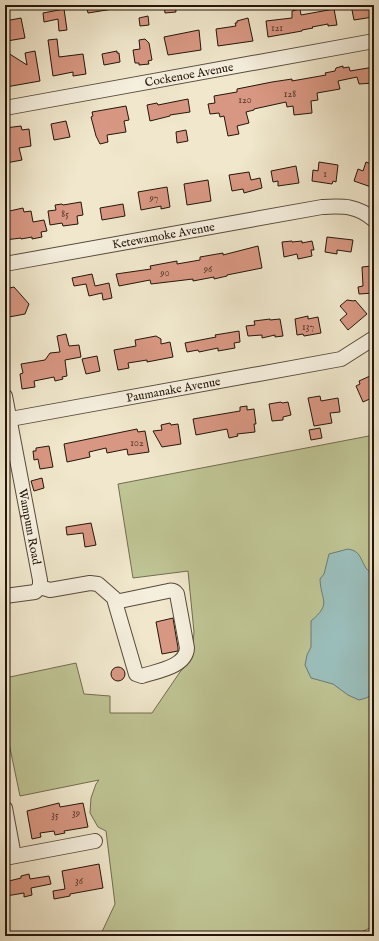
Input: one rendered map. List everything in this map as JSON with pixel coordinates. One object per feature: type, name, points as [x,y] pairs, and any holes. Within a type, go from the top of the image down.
[{"type":"street","name":"Cockenoe Avenue","points":[[5,108],[374,41]]},
{"type":"street","name":"Ketewamoke Avenue","points":[[5,264],[322,206],[346,206],[367,214],[374,220]]},
{"type":"street","name":"Paumanake Avenue","points":[[7,420],[341,359],[374,338]]},
{"type":"street","name":"Wampum Road","points":[[5,396],[7,420],[39,572],[40,587]]},
{"type":"street","points":[[5,596],[35,592],[40,587],[50,590],[90,583],[98,584],[114,598],[115,602],[137,675],[142,676],[170,667],[186,656],[187,648],[176,592],[172,590],[115,602]]},
{"type":"street","points":[[5,808],[10,857],[95,841]]},
{"type":"green space","points":[[374,435],[374,926],[353,936],[100,936],[115,904],[106,831],[98,827],[90,813],[91,798],[99,780],[20,796],[5,724],[5,678],[76,663],[84,694],[110,696],[110,713],[152,713],[180,672],[192,658],[194,632],[188,571],[133,578],[118,484]]},
{"type":"water","points":[[348,549],[360,556],[364,565],[374,575],[374,688],[373,694],[359,700],[348,695],[333,684],[311,678],[305,665],[307,655],[311,647],[311,621],[321,610],[324,602],[320,579],[324,574],[329,554]]},
{"type":"building","points":[[86,5],[113,5],[113,9],[88,13]]},
{"type":"building","points":[[164,5],[175,5],[176,12],[165,13]]},
{"type":"building","points":[[351,5],[372,5],[373,17],[354,20]]},
{"type":"building","points":[[64,9],[67,30],[59,31],[58,19],[44,22],[43,13]]},
{"type":"building","points":[[300,9],[301,15],[334,9],[337,25],[328,26],[328,24],[312,27],[313,28],[302,31],[268,37],[266,21],[292,18],[292,11]]},
{"type":"building","points":[[148,16],[149,25],[140,26],[139,18]]},
{"type":"building","points":[[21,18],[25,38],[7,41],[7,38],[5,38],[5,21]]},
{"type":"building","points":[[248,18],[253,41],[218,46],[216,29],[236,26],[235,23],[237,23],[237,21]]},
{"type":"building","points":[[199,30],[201,50],[168,55],[164,37]]},
{"type":"building","points":[[57,39],[59,57],[83,54],[86,74],[73,76],[73,72],[53,76],[48,40]]},
{"type":"building","points":[[145,39],[149,43],[152,60],[148,61],[149,64],[139,65],[139,63],[135,63],[133,50],[140,49],[139,40]]},
{"type":"building","points":[[5,51],[27,65],[25,53],[35,51],[40,81],[6,87]]},
{"type":"building","points":[[117,51],[117,53],[119,53],[120,62],[104,65],[102,54]]},
{"type":"building","points":[[343,66],[343,68],[349,67],[350,71],[374,67],[374,83],[359,84],[357,77],[338,81],[340,89],[317,93],[318,100],[311,101],[312,113],[294,115],[293,106],[287,107],[286,102],[246,112],[249,123],[237,126],[239,134],[228,136],[224,116],[220,117],[219,113],[210,114],[208,104],[215,103],[214,96],[237,92],[237,89],[272,82],[292,79],[292,81],[326,75],[325,73],[335,71],[336,68]]},
{"type":"building","points":[[188,99],[190,112],[170,115],[150,121],[147,105],[157,103],[158,105]]},
{"type":"building","points":[[126,106],[129,120],[124,121],[126,132],[107,135],[108,142],[100,144],[96,136],[91,117],[93,116],[92,112]]},
{"type":"building","points":[[66,121],[70,137],[54,140],[51,124]]},
{"type":"building","points":[[21,126],[22,130],[29,129],[31,146],[19,148],[22,160],[6,163],[5,128]]},
{"type":"building","points":[[186,130],[188,141],[177,143],[176,132]]},
{"type":"building","points":[[319,162],[338,165],[336,182],[333,181],[332,184],[312,181],[313,170],[318,171]]},
{"type":"building","points":[[366,162],[374,165],[371,174],[374,175],[374,188],[354,181],[358,169],[363,171]]},
{"type":"building","points":[[296,166],[299,183],[278,186],[278,181],[273,182],[271,171]]},
{"type":"building","points":[[249,172],[251,180],[260,178],[262,188],[244,193],[243,189],[232,191],[229,175]]},
{"type":"building","points":[[208,180],[211,201],[187,205],[184,184]]},
{"type":"building","points":[[167,187],[170,207],[161,209],[161,206],[141,210],[138,192]]},
{"type":"building","points":[[81,202],[83,215],[77,216],[78,224],[63,226],[62,223],[50,225],[48,211],[56,210],[55,205]]},
{"type":"building","points":[[123,204],[125,216],[102,220],[100,208]]},
{"type":"building","points":[[23,208],[24,212],[31,211],[33,222],[44,220],[47,231],[41,232],[42,237],[5,240],[5,212]]},
{"type":"building","points":[[327,237],[353,240],[351,252],[337,250],[337,254],[325,252]]},
{"type":"building","points":[[302,241],[302,243],[312,241],[314,250],[311,250],[312,256],[298,259],[297,254],[284,257],[282,242]]},
{"type":"building","points":[[258,246],[262,268],[214,279],[214,277],[193,281],[193,279],[151,284],[150,280],[119,286],[116,274],[151,269],[150,266],[177,261],[177,264],[200,260],[200,257],[223,253],[223,255]]},
{"type":"building","points":[[372,266],[374,293],[359,294],[358,287],[363,286],[362,267]]},
{"type":"building","points":[[92,274],[95,286],[109,283],[112,298],[103,300],[102,293],[89,296],[86,284],[74,286],[72,278]]},
{"type":"building","points":[[14,287],[29,304],[25,314],[9,317],[7,307],[5,308],[5,300],[7,299],[5,289]]},
{"type":"building","points":[[347,300],[355,300],[367,314],[348,330],[340,320],[347,314],[340,306]]},
{"type":"building","points":[[308,316],[308,319],[318,317],[321,333],[304,336],[303,334],[297,335],[295,319]]},
{"type":"building","points":[[280,319],[283,336],[275,337],[275,335],[262,338],[262,335],[248,336],[246,326],[255,325],[254,321]]},
{"type":"building","points":[[239,331],[240,342],[234,343],[235,348],[218,351],[218,348],[199,352],[198,350],[187,352],[185,343],[216,337],[215,335]]},
{"type":"building","points":[[66,334],[69,346],[79,345],[81,357],[65,360],[67,376],[62,377],[63,379],[55,381],[54,377],[34,381],[35,387],[22,389],[20,374],[23,373],[21,364],[45,360],[50,353],[60,352],[57,336]]},
{"type":"building","points":[[156,336],[161,339],[161,344],[170,342],[173,357],[147,362],[147,360],[128,363],[129,368],[118,370],[114,350],[136,346],[135,340]]},
{"type":"building","points":[[97,356],[100,371],[86,374],[82,359]]},
{"type":"building","points":[[370,376],[371,379],[374,377],[374,397],[363,402],[356,386],[360,384],[359,381]]},
{"type":"building","points":[[320,396],[321,401],[338,398],[340,412],[330,413],[332,423],[314,426],[308,398]]},
{"type":"building","points":[[288,402],[291,415],[283,417],[283,420],[272,421],[269,404]]},
{"type":"building","points":[[247,406],[247,410],[254,409],[256,424],[254,424],[255,432],[237,434],[238,436],[229,438],[227,429],[196,435],[193,419],[240,411],[240,407]]},
{"type":"building","points":[[170,423],[171,425],[178,424],[181,444],[162,447],[153,431],[162,430],[161,425]]},
{"type":"building","points":[[320,428],[322,438],[311,440],[309,430]]},
{"type":"building","points":[[137,429],[138,432],[145,431],[149,452],[128,455],[127,449],[107,453],[106,448],[89,452],[90,457],[67,462],[64,444]]},
{"type":"building","points":[[49,446],[53,467],[40,469],[38,459],[34,460],[33,451],[36,451],[36,448]]},
{"type":"building","points":[[42,478],[44,488],[34,491],[31,481]]},
{"type":"building","points":[[91,523],[96,545],[85,547],[83,533],[67,535],[66,527]]},
{"type":"building","points":[[173,618],[178,651],[162,654],[156,622]]},
{"type":"building","points":[[118,667],[123,669],[125,674],[123,679],[118,681],[113,679],[111,674],[113,669]]},
{"type":"building","points":[[59,803],[60,807],[83,803],[88,827],[64,831],[65,833],[55,835],[54,831],[40,833],[41,837],[32,839],[27,811]]},
{"type":"building","points":[[99,864],[103,888],[70,894],[70,896],[54,899],[53,891],[65,889],[62,871]]},
{"type":"building","points":[[29,874],[30,879],[49,876],[51,884],[31,888],[32,895],[24,897],[24,893],[5,895],[5,882],[21,878],[21,876]]}]
